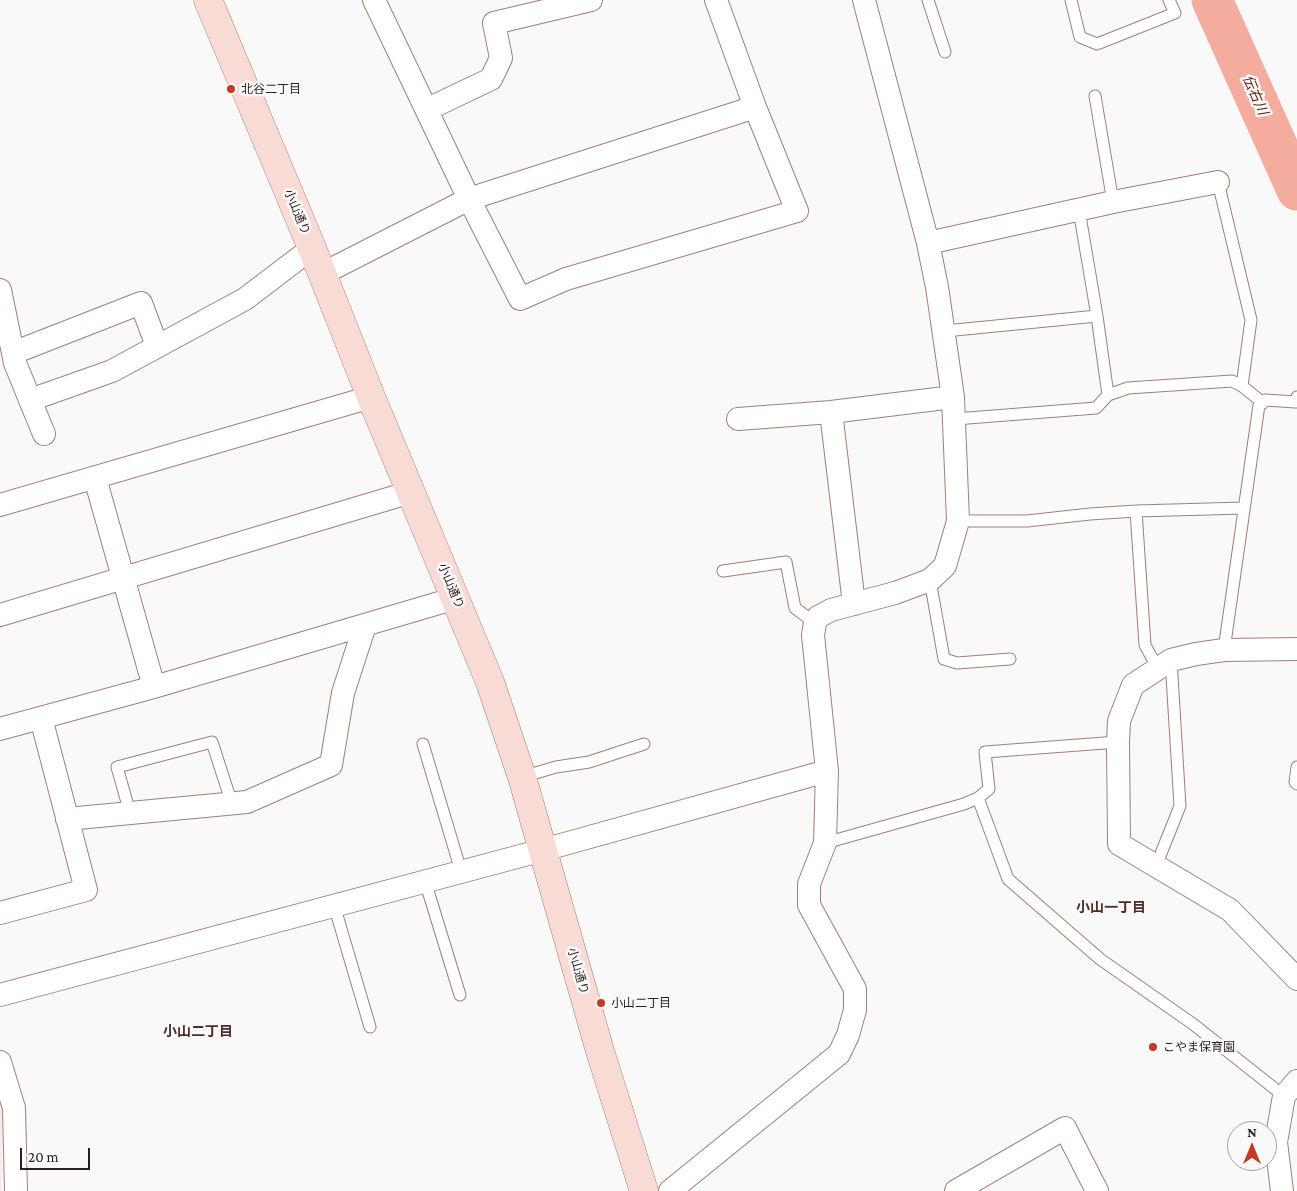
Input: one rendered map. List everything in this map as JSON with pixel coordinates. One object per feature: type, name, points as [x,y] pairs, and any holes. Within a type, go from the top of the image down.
[{"type":"street","name":"小山通り","points":[[208,0],[490,682],[522,777],[600,1051],[644,1191]]},
{"type":"street","points":[[374,0],[428,109],[469,198],[520,298],[566,279],[798,211],[755,108],[716,0]]},
{"type":"street","points":[[428,109],[491,79],[501,58],[494,22],[591,0]]},
{"type":"street","points":[[670,1191],[839,1054],[848,1035],[855,1010],[855,989],[809,905],[809,884],[825,843],[827,771],[814,635],[815,623],[818,617],[831,610],[895,593],[930,580],[945,566],[958,521],[954,408],[944,331],[928,243],[864,0]]},
{"type":"street","points":[[322,274],[469,198],[755,108]]},
{"type":"street","points":[[928,243],[1113,202],[1218,182]]},
{"type":"street","points":[[30,400],[112,371],[245,298],[312,248]]},
{"type":"street","points":[[0,290],[15,363],[44,434]]},
{"type":"street","points":[[13,353],[141,303],[157,346]]},
{"type":"street","points":[[0,506],[371,397]]},
{"type":"street","points":[[738,419],[831,412],[954,408]]},
{"type":"street","points":[[831,412],[854,604]]},
{"type":"street","points":[[95,478],[154,687]]},
{"type":"street","points":[[0,615],[411,492]]},
{"type":"street","points":[[0,729],[154,687],[456,598]]},
{"type":"street","points":[[67,819],[247,802],[331,765],[343,693],[365,625]]},
{"type":"street","points":[[1297,649],[1224,650],[1196,654],[1165,664],[1133,685],[1119,721],[1118,742],[1119,844],[1230,910],[1297,980]]},
{"type":"street","points":[[0,913],[86,890],[41,718]]},
{"type":"street","points":[[0,995],[543,850],[827,771]]},
{"type":"street","points":[[0,1062],[14,1108],[16,1191]]},
{"type":"street","points":[[1282,1191],[1276,1142],[1290,1088]]},
{"type":"street","points":[[956,1191],[1065,1128],[1097,1191]]},
{"type":"lane","points":[[928,0],[944,52]]},
{"type":"lane","points":[[1071,0],[1080,37],[1097,44],[1175,13],[1169,0]]},
{"type":"lane","points":[[1095,96],[1113,202]]},
{"type":"lane","points":[[1218,182],[1251,320],[1242,386]]},
{"type":"lane","points":[[1079,210],[1108,395]]},
{"type":"lane","points":[[944,331],[1097,316]]},
{"type":"lane","points":[[954,408],[1096,408],[1108,395],[1128,388],[1232,381],[1242,386],[1263,403]]},
{"type":"lane","points":[[1224,650],[1259,406],[1265,400],[1296,402],[1297,397]]},
{"type":"lane","points":[[958,521],[1027,521],[1136,511],[1244,508]]},
{"type":"lane","points":[[1136,511],[1145,645],[1165,664],[1180,806],[1156,866]]},
{"type":"lane","points":[[723,571],[786,562],[795,608],[815,623]]},
{"type":"lane","points":[[930,580],[944,659],[957,663],[1010,659]]},
{"type":"lane","points":[[130,814],[117,767],[212,742],[232,804]]},
{"type":"lane","points":[[825,843],[964,804],[978,798],[990,789],[985,752],[1118,742]]},
{"type":"lane","points":[[422,744],[460,871]]},
{"type":"lane","points":[[522,777],[556,767],[589,762],[644,744]]},
{"type":"lane","points":[[1297,767],[1295,782],[1297,784]]},
{"type":"lane","points":[[978,798],[1008,879],[1100,959],[1290,1088]]},
{"type":"lane","points":[[425,881],[460,995]]},
{"type":"lane","points":[[334,905],[370,1026]]},
{"type":"shaded area","points":[[0,1091],[2,1100],[2,1191],[0,1191]]},
{"type":"waterway","name":"伝右川","points":[[1212,0],[1297,190]]},
{"type":"place","name":"北谷二丁目","points":[[231,89]]},
{"type":"place","name":"小山二丁目","points":[[601,1003]]},
{"type":"place","name":"こやま保育園","points":[[1153,1047]]},
{"type":"district","name":"小山一丁目","points":[[1111,908]]},
{"type":"district","name":"小山二丁目","points":[[198,1032]]}]
